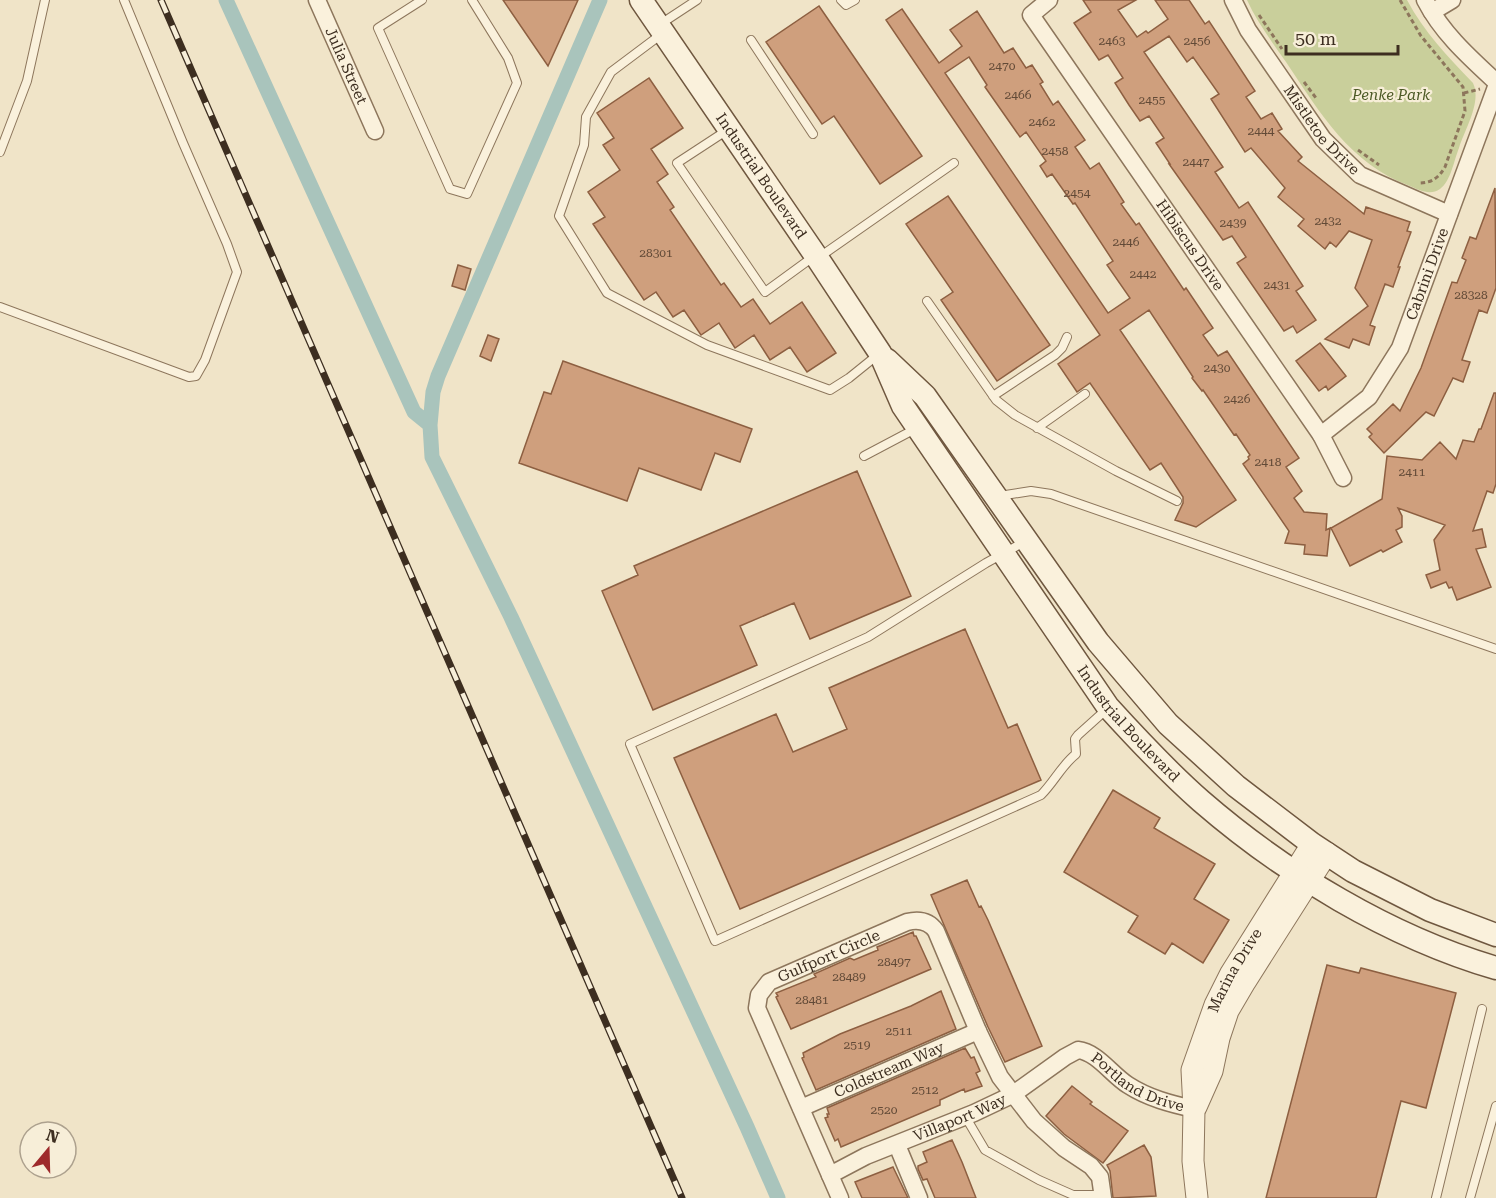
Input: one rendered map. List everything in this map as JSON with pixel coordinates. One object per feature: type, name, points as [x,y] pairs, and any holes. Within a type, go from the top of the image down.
[{"type":"main road","name":"Industrial Boulevard","points":[[641,0],[817,257],[880,353],[903,406],[1108,707],[1199,800],[1303,876],[1363,912],[1415,938],[1496,968]]},
{"type":"main road","name":"Industrial Boulevard","points":[[880,353],[925,396],[1098,642],[1168,724],[1236,786],[1319,849],[1353,871],[1430,910],[1496,935]]},
{"type":"street","name":"Julia Street","points":[[317,0],[375,131]]},
{"type":"street","name":"Hibiscus Drive","points":[[1049,0],[1030,15],[1321,435],[1343,478]]},
{"type":"street","name":"Mistletoe Drive","points":[[1233,0],[1248,30],[1323,139],[1360,175],[1449,214]]},
{"type":"street","points":[[1452,0],[1429,6],[1462,50],[1496,82]]},
{"type":"street","name":"Cabrini Drive","points":[[1321,435],[1370,397],[1400,348],[1496,87]]},
{"type":"street","name":"Marina Drive","points":[[1197,1198],[1193,1161],[1194,1109],[1212,1071],[1228,1011],[1319,849]]},
{"type":"street","name":"Gulfport Circle","points":[[840,1198],[757,1008],[759,995],[769,982],[907,922],[923,921],[936,931],[1000,1077],[1034,1121],[1064,1148],[1091,1166],[1100,1177],[1103,1197]]},
{"type":"street","name":"Coldstream Way","points":[[801,1108],[978,1031]]},
{"type":"street","name":"Portland Drive","points":[[1082,1050],[1092,1055],[1129,1086],[1155,1099],[1194,1109]]},
{"type":"street","name":"Villaport Way","points":[[830,1175],[866,1156],[974,1113],[1012,1095],[1074,1051],[1082,1050]]},
{"type":"street","points":[[897,1145],[919,1198]]},
{"type":"lane","points":[[0,152],[27,81],[45,0]]},
{"type":"lane","points":[[0,307],[189,377],[196,375],[205,360],[237,272],[124,0]]},
{"type":"lane","points":[[422,0],[378,28],[450,189],[467,194],[517,83],[508,58],[472,0]]},
{"type":"lane","points":[[697,0],[611,72],[586,117],[584,145],[559,216],[607,293],[707,345],[830,390],[880,353]]},
{"type":"lane","points":[[841,0],[846,4],[855,0]]},
{"type":"lane","points":[[751,40],[813,134]]},
{"type":"lane","points":[[729,128],[676,163],[765,292],[954,163]]},
{"type":"lane","points":[[927,301],[993,396],[1015,415],[1116,471],[1177,501]]},
{"type":"lane","points":[[993,396],[1055,355],[1062,348],[1067,336]]},
{"type":"lane","points":[[1037,428],[1085,394]]},
{"type":"lane","points":[[864,456],[918,428]]},
{"type":"lane","points":[[996,497],[1030,491],[1051,494],[1496,649]]},
{"type":"lane","points":[[1027,541],[868,637],[630,744],[715,941],[1041,795],[1059,775],[1068,760],[1076,754],[1075,739],[1078,735],[1108,707]]},
{"type":"lane","points":[[1436,1198],[1482,1009]]},
{"type":"lane","points":[[1470,1198],[1496,1106]]},
{"type":"lane","points":[[964,1116],[985,1150],[1073,1196],[1103,1197]]},
{"type":"path","points":[[1400,0],[1421,36],[1463,87],[1465,98],[1465,111],[1441,174],[1426,183],[1410,180]]},
{"type":"path","points":[[1257,10],[1283,52]]},
{"type":"path","points":[[1302,80],[1318,102]]},
{"type":"path","points":[[1356,148],[1386,169]]},
{"type":"green space","name":"Penke Park","points":[[1247,0],[1407,0],[1429,33],[1473,83],[1475,90],[1472,115],[1450,176],[1444,185],[1436,191],[1425,192],[1389,176],[1370,165],[1353,151],[1311,100],[1265,32]]},
{"type":"building","points":[[503,0],[578,0],[548,66]]},
{"type":"building","points":[[1083,0],[1136,0],[1118,10],[1137,37],[1146,31],[1148,33],[1168,19],[1155,0],[1189,0],[1205,24],[1209,21],[1255,91],[1246,97],[1261,119],[1272,113],[1282,129],[1278,131],[1302,157],[1298,161],[1364,214],[1366,207],[1410,222],[1407,231],[1411,232],[1393,287],[1385,284],[1370,325],[1375,327],[1369,345],[1353,339],[1349,348],[1325,339],[1368,306],[1355,288],[1372,240],[1349,231],[1336,247],[1330,242],[1325,249],[1298,226],[1304,219],[1278,197],[1285,188],[1251,148],[1245,152],[1211,99],[1219,94],[1193,57],[1187,62],[1169,36],[1144,52],[1223,167],[1215,172],[1239,208],[1248,202],[1303,286],[1296,291],[1316,320],[1297,333],[1293,326],[1284,331],[1237,263],[1246,257],[1232,236],[1223,240],[1156,143],[1164,138],[1149,116],[1140,121],[1115,83],[1123,78],[1108,55],[1099,60],[1074,23],[1091,12]]},
{"type":"building","points":[[819,6],[922,156],[880,184],[834,116],[822,124],[766,42]]},
{"type":"building","points":[[902,9],[939,63],[962,46],[950,30],[977,11],[1004,53],[1013,48],[1026,68],[1032,65],[1043,82],[1040,84],[1053,105],[1058,101],[1085,140],[1075,147],[1090,169],[1099,163],[1124,202],[1121,204],[1136,225],[1139,223],[1184,290],[1186,288],[1213,328],[1203,335],[1218,356],[1227,351],[1299,458],[1286,467],[1302,491],[1294,498],[1304,512],[1327,514],[1326,530],[1330,528],[1327,556],[1304,554],[1305,545],[1285,543],[1289,531],[1243,464],[1250,455],[1192,378],[1149,310],[1120,330],[1236,500],[1196,527],[1175,520],[1183,503],[1183,497],[1161,463],[1150,470],[1090,383],[1077,392],[1058,364],[1100,335],[886,20]],"holes":[[[969,57],[987,85],[985,87],[1020,137],[1026,132],[1046,161],[1040,166],[1047,177],[1052,174],[1073,204],[1075,203],[1113,261],[1107,265],[1130,298],[1108,313],[945,73]]]},
{"type":"building","points":[[649,78],[683,128],[651,149],[668,174],[657,182],[674,207],[670,210],[721,285],[724,283],[741,307],[753,299],[770,324],[802,302],[836,353],[807,372],[790,347],[770,360],[754,335],[735,348],[719,323],[701,335],[684,310],[673,317],[656,292],[644,300],[593,224],[605,217],[588,192],[620,170],[603,145],[614,138],[597,113]]},
{"type":"building","points":[[1495,188],[1496,288],[1487,313],[1479,310],[1462,360],[1470,362],[1463,382],[1453,378],[1434,416],[1426,412],[1384,453],[1369,437],[1372,434],[1367,429],[1393,404],[1400,411],[1421,368],[1452,282],[1457,283],[1466,260],[1462,258],[1470,237],[1476,239]]},
{"type":"building","points":[[948,196],[1050,345],[997,381],[941,300],[953,292],[906,224]]},
{"type":"building","points":[[458,265],[471,269],[465,290],[452,286]]},
{"type":"building","points":[[488,335],[499,339],[491,361],[480,356]]},
{"type":"building","points":[[1320,343],[1346,376],[1328,390],[1326,386],[1319,391],[1296,361]]},
{"type":"building","points":[[563,361],[752,429],[740,462],[715,453],[701,490],[639,468],[627,501],[519,463],[544,392],[551,394]]},
{"type":"building","points":[[1494,393],[1496,393],[1496,484],[1493,493],[1487,491],[1473,531],[1482,529],[1486,547],[1476,549],[1491,587],[1457,600],[1452,587],[1449,588],[1446,582],[1431,588],[1426,575],[1440,570],[1434,540],[1445,525],[1398,508],[1402,516],[1402,527],[1396,530],[1402,542],[1350,566],[1331,528],[1382,499],[1387,456],[1422,460],[1440,442],[1456,459],[1463,440],[1474,442]]},
{"type":"building","points":[[857,471],[911,596],[810,639],[794,603],[740,626],[757,665],[653,710],[602,591],[638,575],[634,566]]},
{"type":"building","points":[[965,629],[1008,728],[1017,724],[1041,780],[740,909],[674,758],[776,714],[793,752],[847,729],[829,688]]},
{"type":"building","points":[[1113,790],[1160,818],[1154,828],[1215,864],[1194,899],[1229,920],[1203,963],[1172,943],[1165,954],[1128,932],[1138,916],[1064,872]]},
{"type":"building","points":[[967,880],[979,907],[981,906],[988,920],[1042,1046],[1005,1062],[931,895]]},
{"type":"building","points":[[913,932],[931,969],[791,1029],[776,993],[816,977],[814,974],[850,958],[854,960],[878,950],[877,947]]},
{"type":"building","points":[[1327,965],[1359,973],[1361,968],[1456,993],[1426,1108],[1401,1101],[1376,1198],[1266,1198]]},
{"type":"building","points":[[941,991],[956,1029],[816,1090],[802,1058],[803,1053],[840,1034],[911,1006]]},
{"type":"building","points":[[965,1048],[971,1058],[974,1057],[980,1071],[976,1073],[982,1086],[965,1092],[964,1089],[940,1100],[940,1105],[841,1147],[838,1139],[835,1141],[825,1118],[829,1114],[827,1108]]},
{"type":"building","points":[[1072,1086],[1092,1102],[1090,1104],[1128,1131],[1103,1163],[1064,1134],[1046,1116]]},
{"type":"building","points":[[952,1140],[976,1198],[935,1198],[927,1179],[923,1180],[918,1169],[918,1166],[927,1162],[923,1152]]},
{"type":"building","points":[[1144,1145],[1151,1157],[1156,1196],[1113,1198],[1110,1171],[1107,1165]]},
{"type":"building","points":[[893,1167],[908,1198],[862,1198],[855,1182]]},
{"type":"waterway","points":[[226,0],[414,412],[430,425]]},
{"type":"waterway","points":[[600,0],[438,376],[433,392],[430,425],[432,457],[511,617],[778,1198]]},
{"type":"railway","points":[[161,0],[682,1198]]}]
